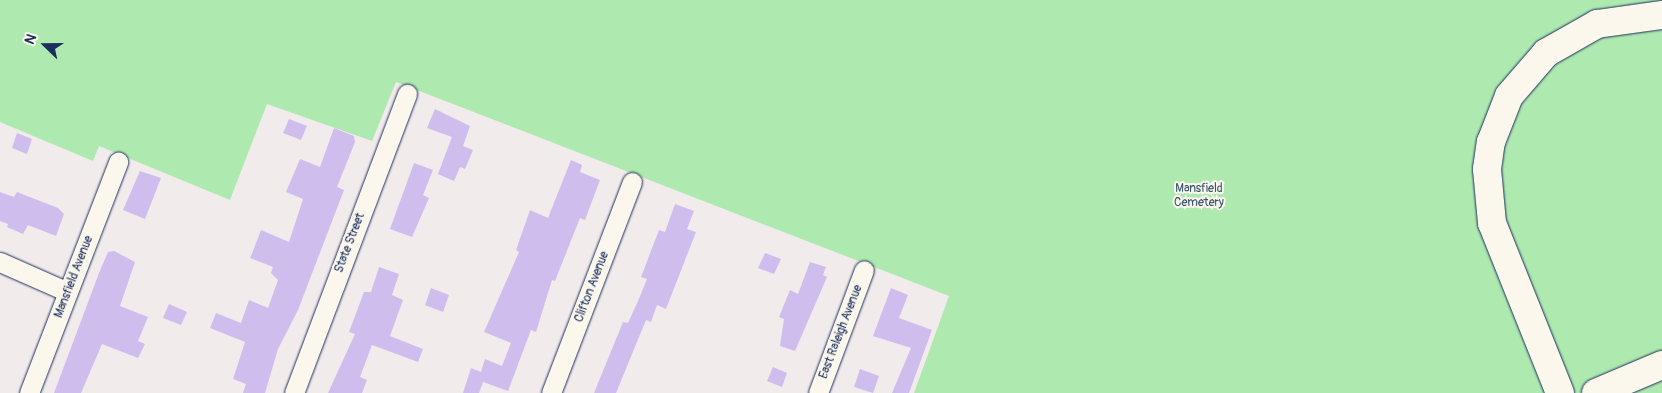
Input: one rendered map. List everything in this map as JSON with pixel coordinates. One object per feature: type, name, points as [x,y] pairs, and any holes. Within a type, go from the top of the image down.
[{"type":"highway","points":[[1560,393],[1492,223],[1487,169],[1491,142],[1509,96],[1546,53],[1597,24],[1662,15]]},
{"type":"highway","points":[[1607,388],[1662,357]]},
{"type":"highway","points":[[1607,388],[1662,365]]},
{"type":"street","name":"State Street","points":[[294,393],[407,94]]},
{"type":"street","name":"Mansfield Avenue","points":[[29,393],[118,162]]},
{"type":"street","name":"Clifton Avenue","points":[[551,393],[632,182]]},
{"type":"street","points":[[0,262],[68,292]]},
{"type":"street","name":"East Raleigh Avenue","points":[[818,393],[864,270]]},
{"type":"green space","name":"Mansfield Cemetery","points":[[0,0],[1662,0],[1662,393],[914,393],[949,296],[396,82],[372,141],[267,104],[230,200],[99,146],[93,161],[0,122]]},
{"type":"building","points":[[435,109],[470,126],[463,146],[473,150],[465,169],[460,167],[454,181],[438,174],[452,137],[427,128]]},
{"type":"building","points":[[289,119],[307,126],[301,140],[283,133]]},
{"type":"building","points":[[334,128],[354,136],[355,142],[337,187],[344,190],[298,310],[278,349],[265,393],[243,393],[246,384],[233,379],[245,342],[210,328],[216,313],[241,323],[249,300],[268,308],[278,280],[271,273],[273,267],[250,258],[261,230],[289,242],[303,199],[286,192],[300,159],[320,167]]},
{"type":"building","points":[[17,133],[32,139],[27,154],[12,148]]},
{"type":"building","points":[[571,160],[582,165],[580,172],[600,180],[585,220],[580,218],[555,281],[552,280],[536,332],[531,330],[508,391],[483,382],[479,393],[463,393],[471,368],[481,372],[485,359],[502,366],[511,343],[484,332],[519,252],[516,250],[530,210],[548,218]]},
{"type":"building","points":[[414,163],[433,170],[423,195],[429,198],[412,237],[390,229]]},
{"type":"building","points":[[140,171],[161,178],[145,219],[123,210]]},
{"type":"building","points":[[0,192],[14,197],[17,192],[58,208],[64,214],[56,236],[28,225],[23,234],[7,227],[8,224],[0,221]]},
{"type":"building","points":[[675,204],[694,211],[687,229],[696,232],[666,309],[657,305],[651,322],[646,320],[616,393],[594,393],[623,322],[628,323],[647,279],[641,277],[659,230],[665,232]]},
{"type":"building","points":[[114,251],[135,262],[120,306],[148,317],[138,341],[145,344],[138,358],[102,344],[81,393],[54,393],[99,273],[108,252]]},
{"type":"building","points":[[765,253],[781,259],[774,274],[758,268]]},
{"type":"building","points":[[810,262],[826,267],[823,275],[827,277],[795,351],[780,346],[784,319],[779,317],[790,290],[798,294]]},
{"type":"building","points":[[379,267],[399,274],[392,295],[403,300],[390,336],[423,349],[418,362],[372,345],[360,377],[367,380],[362,393],[328,393],[355,334],[349,332],[364,292],[371,292]]},
{"type":"building","points":[[431,288],[449,295],[443,312],[425,305]]},
{"type":"building","points":[[891,288],[908,295],[899,318],[932,330],[909,393],[892,393],[911,348],[873,336]]},
{"type":"building","points":[[169,304],[187,312],[181,325],[163,318]]},
{"type":"building","points":[[773,367],[787,373],[782,387],[767,381]]},
{"type":"building","points":[[860,369],[879,376],[873,393],[854,387]]}]
